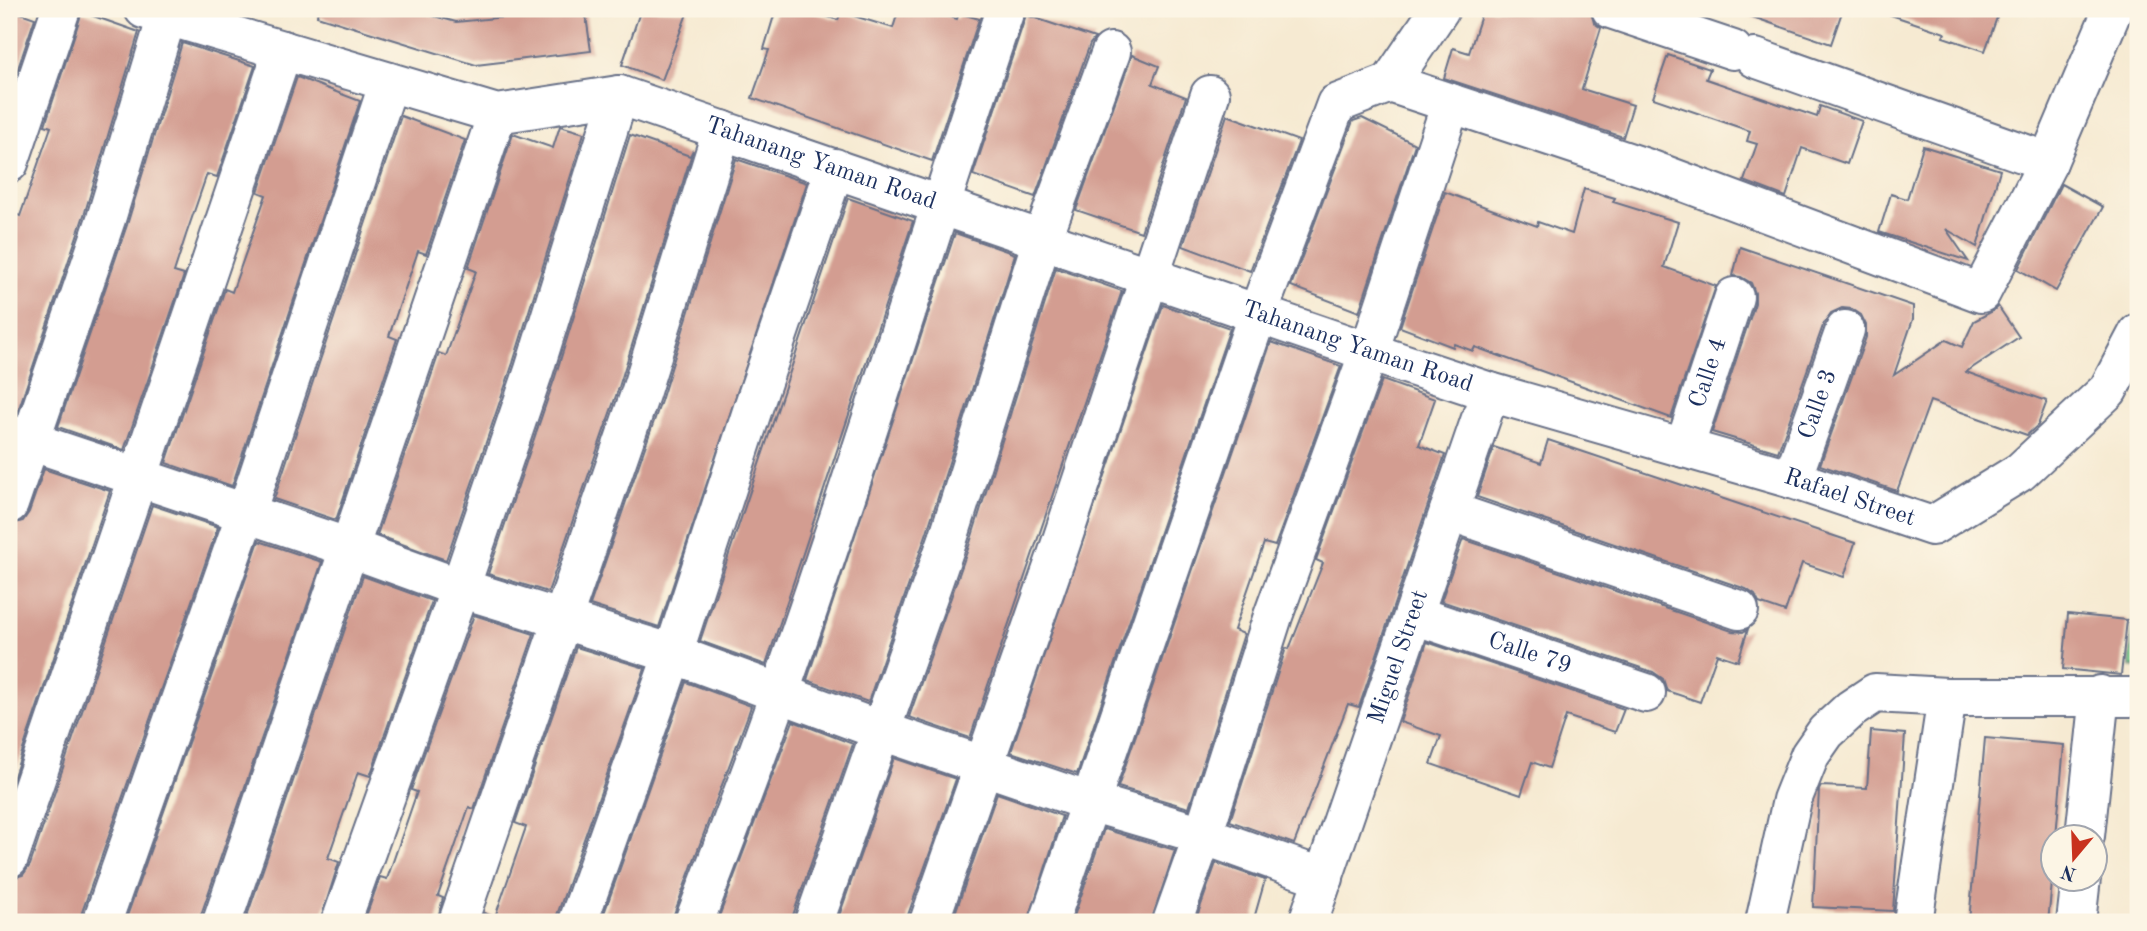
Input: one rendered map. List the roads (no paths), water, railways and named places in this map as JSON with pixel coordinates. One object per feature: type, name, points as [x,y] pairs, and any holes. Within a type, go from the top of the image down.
[{"type":"street","points":[[9,163],[61,9]]},
{"type":"street","points":[[1049,922],[1258,313],[1336,104],[1390,83],[1440,9]]},
{"type":"street","points":[[1611,9],[2048,162]]},
{"type":"street","points":[[694,922],[779,694],[1005,10]]},
{"type":"street","points":[[1390,83],[1649,169],[1981,293],[2048,162],[2107,10]]},
{"type":"street","points":[[9,504],[19,438],[106,219],[155,12]]},
{"type":"street","name":"Tahanang Yaman Road","points":[[155,12],[497,114],[619,95],[1490,392]]},
{"type":"street","points":[[9,858],[283,50]]},
{"type":"street","points":[[814,922],[948,538],[1042,240],[1111,52]]},
{"type":"street","points":[[102,922],[246,513],[388,82]]},
{"type":"street","points":[[341,922],[534,370],[619,95]]},
{"type":"street","points":[[929,922],[985,765],[1210,96]]},
{"type":"street","points":[[1172,922],[1203,835],[1273,616],[1369,352],[1451,103]]},
{"type":"street","points":[[222,922],[497,114]]},
{"type":"street","points":[[458,922],[640,394],[722,130]]},
{"type":"street","points":[[578,922],[673,653],[835,169]]},
{"type":"street","name":"Calle 4","points":[[1684,448],[1734,297]]},
{"type":"street","name":"Calle 3","points":[[1792,479],[1845,330]]},
{"type":"street","name":"Rafael Street","points":[[1490,392],[1792,479],[1932,526],[2020,472],[2108,390],[2138,333]]},
{"type":"street","name":"Miguel Street","points":[[1308,922],[1490,392]]},
{"type":"street","points":[[19,438],[350,548],[460,588],[673,653],[881,731],[1324,877]]},
{"type":"street","points":[[1449,512],[1739,610]]},
{"type":"street","name":"Calle 79","points":[[1413,615],[1646,693]]},
{"type":"street","points":[[1765,922],[1792,800],[1810,755],[1826,732],[1851,709],[1875,693],[1947,697],[2138,697]]},
{"type":"street","points":[[2086,822],[2100,695]]},
{"type":"street","points":[[1913,922],[1947,697]]},
{"type":"street","points":[[2076,922],[2079,892]]}]
